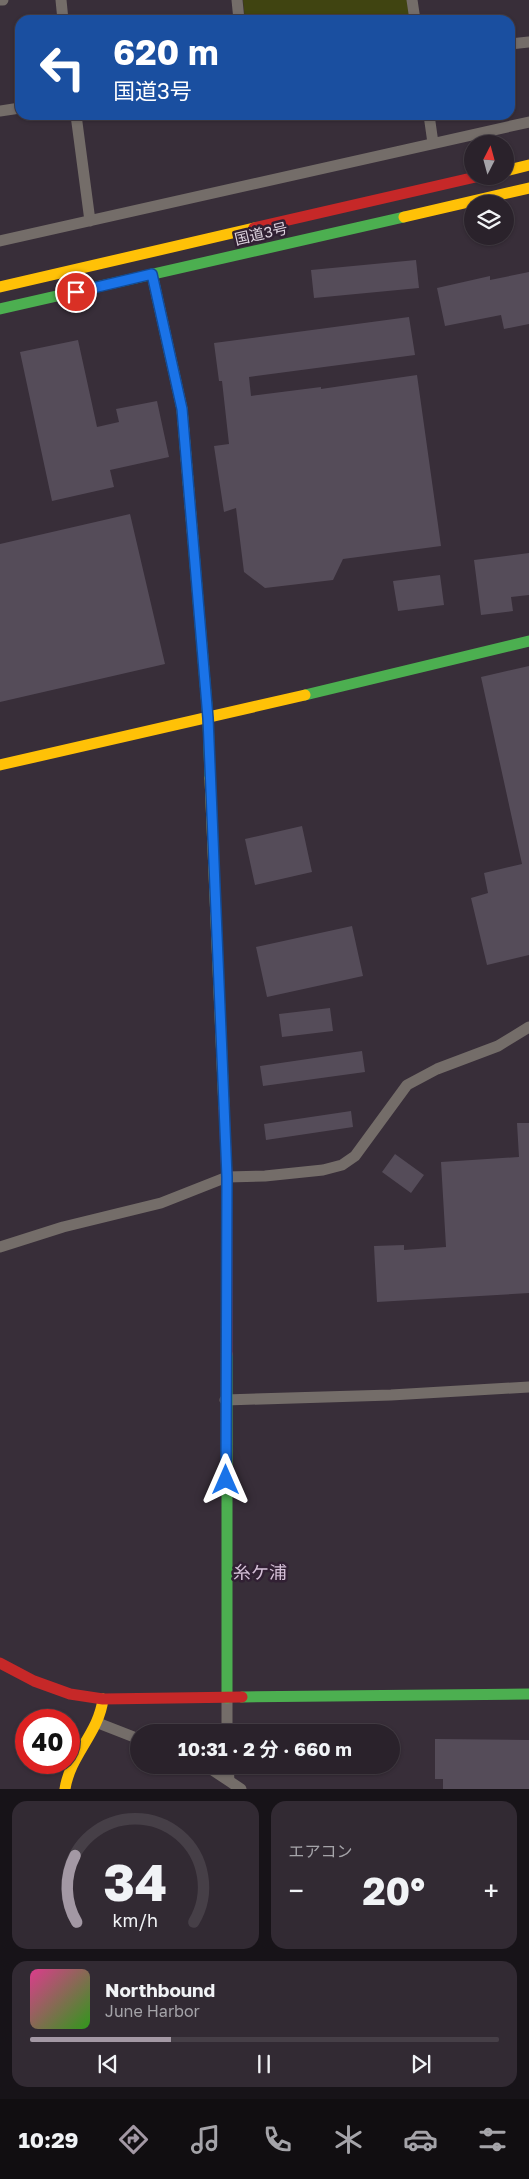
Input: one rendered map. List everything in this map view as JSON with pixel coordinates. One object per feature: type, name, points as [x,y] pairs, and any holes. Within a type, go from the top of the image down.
[{"type":"main road","points":[[514,169],[529,165]]},
{"type":"main road","name":"国道3号","points":[[0,287],[464,180]]},
{"type":"main road","name":"国道3号","points":[[0,309],[529,188]]},
{"type":"main road","points":[[152,274],[182,409],[208,718],[227,1177],[227,1698]]},
{"type":"main road","points":[[0,765],[208,718],[529,641]]},
{"type":"main road","points":[[0,1663],[34,1681],[70,1694],[103,1699],[529,1694]]},
{"type":"main road","points":[[64,1789],[70,1768],[98,1723],[102,1712],[103,1699]]},
{"type":"street","points":[[61,0],[62,15]]},
{"type":"street","points":[[237,0],[238,15]]},
{"type":"street","points":[[412,0],[414,15]]},
{"type":"street","points":[[515,43],[529,42]]},
{"type":"street","points":[[0,111],[15,109]]},
{"type":"street","points":[[77,120],[90,221]]},
{"type":"street","points":[[430,120],[433,143]]},
{"type":"street","points":[[0,241],[529,122]]},
{"type":"street","points":[[0,1247],[64,1227],[161,1203],[227,1177],[265,1176],[323,1170],[342,1166],[355,1156],[407,1085],[437,1069],[498,1046],[529,1027]]},
{"type":"street","points":[[226,1400],[391,1395],[529,1387]]},
{"type":"street","points":[[227,1698],[227,1724]]},
{"type":"street","points":[[98,1723],[130,1735]]},
{"type":"street","points":[[218,1774],[241,1789]]},
{"type":"street","points":[[229,1774],[229,1782]]},
{"type":"green space","points":[[243,0],[407,0],[409,15],[244,15]]},
{"type":"building","points":[[416,260],[419,288],[314,298],[311,270]]},
{"type":"building","points":[[529,272],[529,324],[504,329],[501,315],[445,326],[437,288],[490,276],[490,280]]},
{"type":"building","points":[[409,317],[415,355],[249,377],[251,396],[321,387],[321,389],[417,375],[441,546],[343,559],[333,580],[265,588],[244,572],[236,508],[224,512],[214,446],[229,444],[222,381],[219,381],[214,343]]},
{"type":"building","points":[[78,340],[97,427],[119,422],[116,409],[157,401],[169,457],[110,470],[114,487],[52,501],[20,352]]},
{"type":"building","points":[[130,514],[165,664],[0,702],[0,544]]},
{"type":"building","points":[[529,553],[529,595],[511,597],[513,611],[481,615],[474,560]]},
{"type":"building","points":[[440,575],[444,605],[398,611],[393,581]]},
{"type":"building","points":[[529,666],[529,955],[487,965],[471,898],[488,893],[484,873],[522,864],[481,677]]},
{"type":"building","points":[[302,826],[312,872],[255,885],[245,839]]},
{"type":"building","points":[[352,926],[363,976],[267,997],[256,947]]},
{"type":"building","points":[[330,1008],[333,1031],[282,1037],[279,1014]]},
{"type":"building","points":[[362,1051],[365,1072],[263,1086],[260,1066]]},
{"type":"building","points":[[351,1111],[353,1127],[266,1140],[264,1124]]},
{"type":"building","points":[[517,1123],[529,1123],[529,1293],[377,1302],[374,1246],[404,1245],[404,1250],[446,1247],[441,1162],[519,1157]]},
{"type":"building","points":[[395,1154],[424,1175],[411,1193],[382,1172]]},
{"type":"building","points":[[435,1739],[529,1740],[529,1789],[443,1789],[443,1779],[435,1779]]},
{"type":"traffic: fast","points":[[0,309],[404,217]]},
{"type":"traffic: fast","points":[[193,540],[208,718],[210,778]]},
{"type":"traffic: fast","points":[[305,695],[529,641]]},
{"type":"traffic: fast","points":[[227,1354],[227,1698]]},
{"type":"traffic: fast","points":[[242,1697],[529,1694]]},
{"type":"traffic: slow","points":[[514,169],[529,165]]},
{"type":"traffic: slow","points":[[404,217],[529,188]]},
{"type":"traffic: slow","points":[[0,287],[254,228]]},
{"type":"traffic: slow","points":[[152,274],[182,409],[193,540]]},
{"type":"traffic: slow","points":[[0,765],[305,695]]},
{"type":"traffic: slow","points":[[210,778],[224,1108]]},
{"type":"traffic: slow","points":[[65,1789],[72,1765],[96,1723],[103,1699]]},
{"type":"traffic: jam","points":[[254,228],[464,180]]},
{"type":"traffic: jam","points":[[224,1108],[227,1177],[227,1354]]},
{"type":"traffic: jam","points":[[0,1663],[34,1681],[70,1694],[103,1699],[242,1697]]},
{"type":"district","name":"糸ケ浦","points":[[260,1573]]},
{"type":"route","points":[[76,292],[152,274],[182,409],[209,738],[227,1177],[226,1480]]}]
